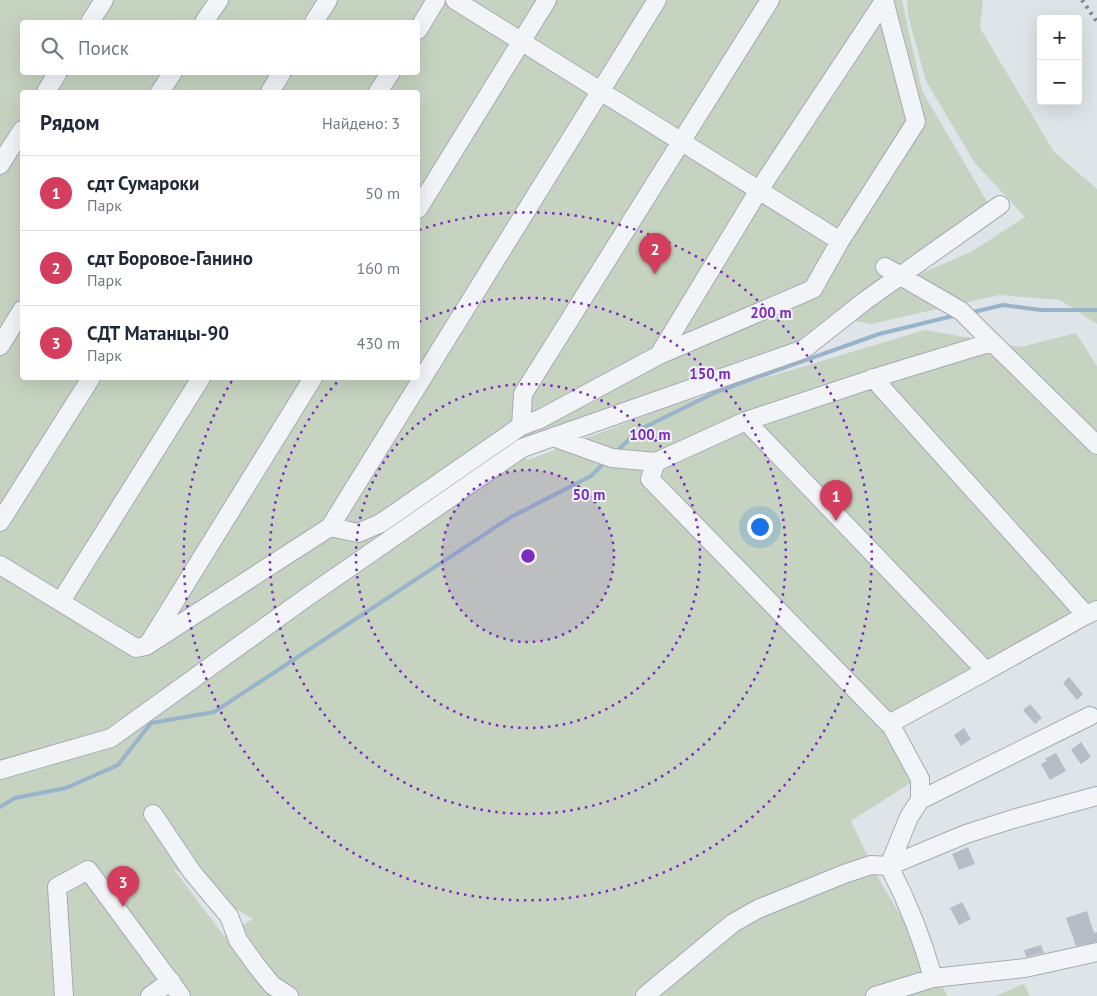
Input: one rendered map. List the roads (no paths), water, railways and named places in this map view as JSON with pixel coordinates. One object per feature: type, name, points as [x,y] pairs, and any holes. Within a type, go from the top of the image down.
[{"type":"street","points":[[91,20],[104,0]]},
{"type":"street","points":[[205,20],[219,0]]},
{"type":"street","points":[[315,20],[328,0]]},
{"type":"street","points":[[420,27],[436,0]]},
{"type":"street","points":[[455,0],[840,241]]},
{"type":"street","points":[[420,206],[547,0]]},
{"type":"street","points":[[0,565],[136,648],[146,646],[330,528],[657,0]]},
{"type":"street","points":[[521,426],[523,394],[770,0]]},
{"type":"street","points":[[330,528],[358,533],[381,523],[521,426],[540,419],[659,355],[813,289],[840,241],[916,122],[884,1]]},
{"type":"street","points":[[659,355],[759,190],[884,1]]},
{"type":"street","points":[[47,90],[56,75]]},
{"type":"street","points":[[161,90],[171,75]]},
{"type":"street","points":[[271,90],[280,75]]},
{"type":"street","points":[[379,90],[389,75]]},
{"type":"street","points":[[0,165],[20,133]]},
{"type":"street","points":[[0,770],[111,738],[307,597],[522,448],[804,349],[866,300],[1000,205]]},
{"type":"street","points":[[884,267],[961,311],[1097,445]]},
{"type":"street","points":[[0,346],[20,313]]},
{"type":"street","points":[[553,437],[612,458],[656,462],[746,421],[873,378],[992,342]]},
{"type":"street","points":[[656,462],[650,479],[889,724],[1092,612],[873,378]]},
{"type":"street","points":[[0,522],[90,380]]},
{"type":"street","points":[[61,601],[200,380]]},
{"type":"street","points":[[146,646],[312,380]]},
{"type":"street","points":[[746,421],[986,671]]},
{"type":"street","points":[[933,978],[908,903],[889,866],[909,817],[920,800],[1090,716]]},
{"type":"street","points":[[893,729],[920,779],[920,800]]},
{"type":"street","points":[[646,996],[733,923],[758,909],[871,865],[889,866],[966,834],[1097,796]]},
{"type":"street","points":[[153,814],[192,872],[228,916],[238,940],[272,985],[289,996]]},
{"type":"street","points":[[64,996],[57,887],[88,870],[181,996]]},
{"type":"street","points":[[875,996],[933,978],[1025,968],[1097,952]]},
{"type":"street","points":[[150,996],[171,981]]},
{"type":"waterway","points":[[969,313],[1003,305],[1041,310],[1097,310]]},
{"type":"waterway","points":[[619,449],[639,430],[716,392],[879,334],[957,315]]},
{"type":"waterway","points":[[0,807],[15,798],[66,788],[118,765],[151,723],[214,712],[511,517],[591,476],[602,465]]},
{"type":"railway","points":[[1082,0],[1097,22]]},
{"type":"place","name":"сдт Боровое-Ганино","points":[[655,274]]},
{"type":"place","name":"сдт Сумароки","points":[[836,521]]},
{"type":"place","name":"СДТ Матанцы-90","points":[[123,907]]}]
